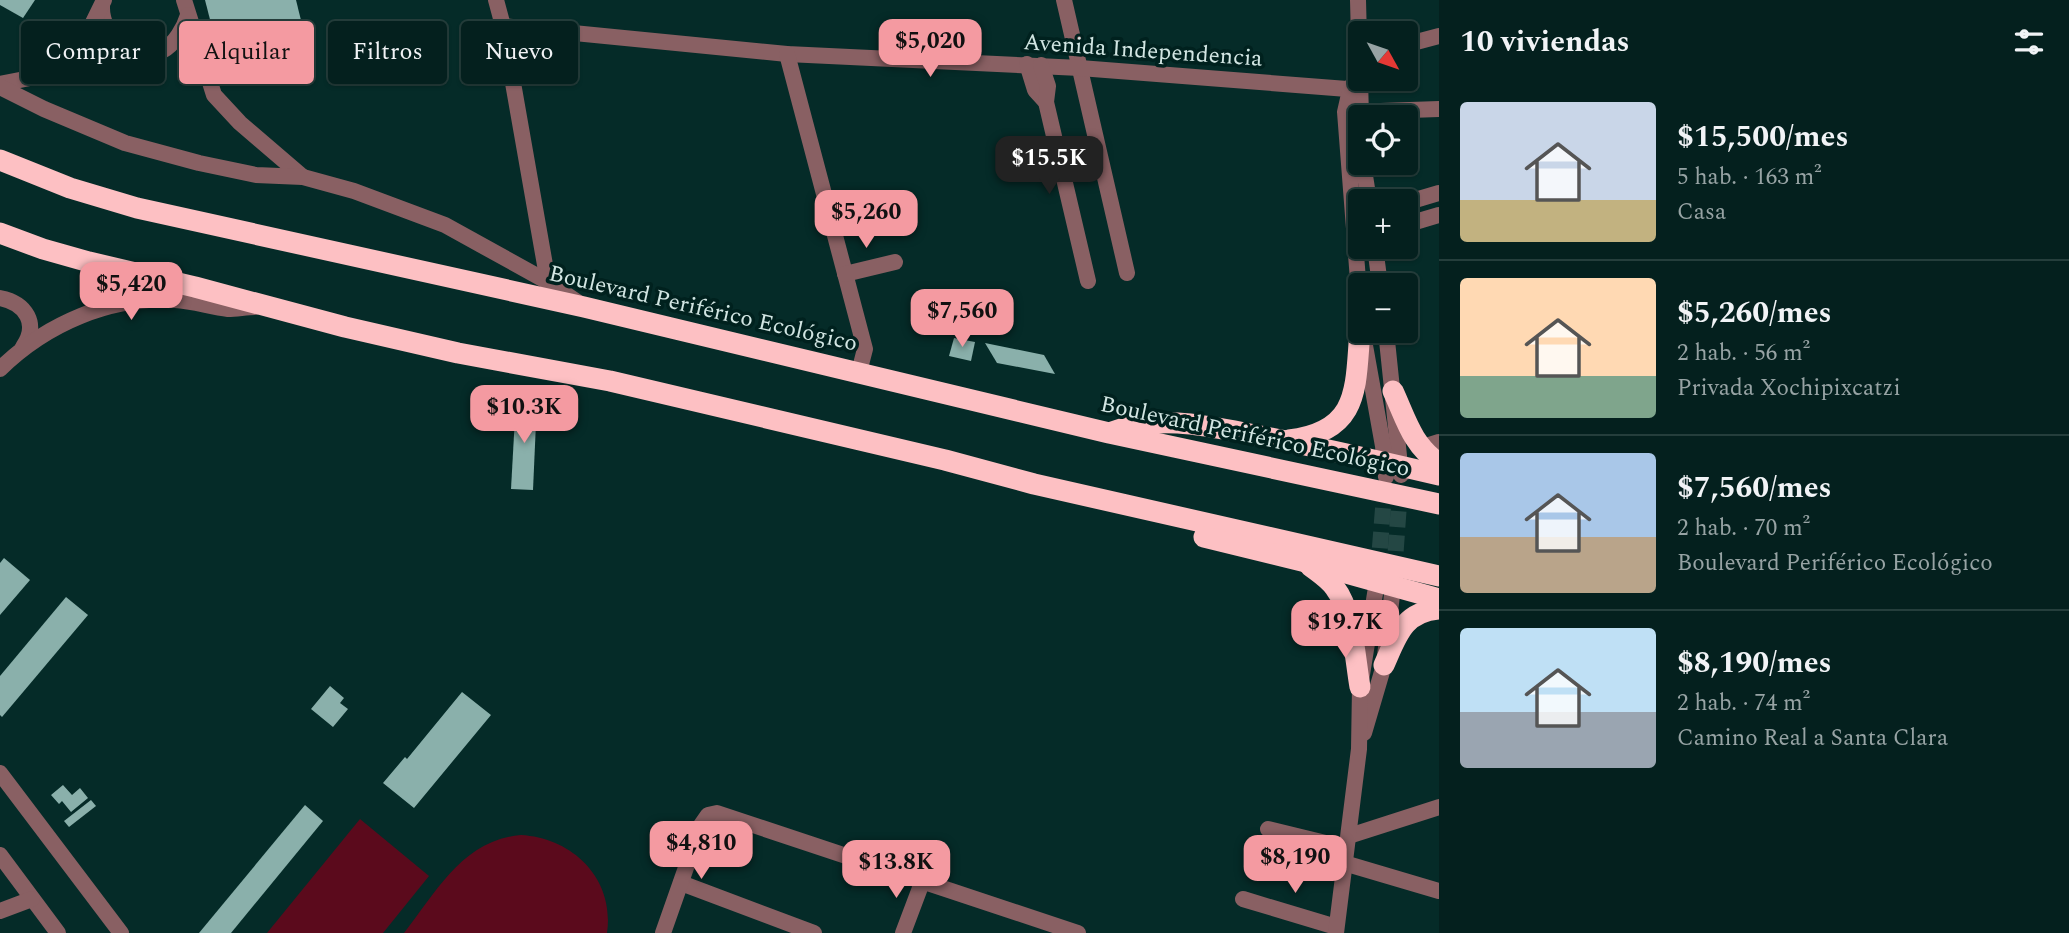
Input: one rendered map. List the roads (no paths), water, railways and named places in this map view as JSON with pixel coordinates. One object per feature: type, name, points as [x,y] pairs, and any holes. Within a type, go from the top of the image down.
[{"type":"highway","name":"Boulevard Periférico Ecológico","points":[[0,160],[70,188],[137,208],[584,307],[1109,433],[1439,505]]},
{"type":"highway","points":[[0,233],[43,249],[263,306],[458,352],[610,381],[945,460],[1034,484],[1439,576]]},
{"type":"highway","points":[[1280,440],[1314,434],[1343,415],[1350,405],[1357,384],[1360,343]]},
{"type":"highway","points":[[1393,391],[1405,421],[1429,445],[1439,463]]},
{"type":"highway","points":[[1109,433],[1128,426],[1178,423],[1280,440],[1393,469],[1439,475]]},
{"type":"highway","points":[[1034,484],[1044,493],[1076,504],[1385,580],[1439,599]]},
{"type":"highway","points":[[1306,562],[1327,579],[1340,597],[1350,627],[1360,687]]},
{"type":"highway","points":[[1384,666],[1405,625],[1424,611],[1439,609]]},
{"type":"street","points":[[496,0],[502,21]]},
{"type":"street","points":[[1064,0],[1127,273]]},
{"type":"street","points":[[1358,0],[1358,21]]},
{"type":"street","points":[[103,3],[102,15],[106,29],[127,49],[143,54],[154,54],[169,46],[181,30],[186,7]]},
{"type":"street","points":[[0,86],[35,77],[85,39],[103,3]]},
{"type":"street","points":[[186,7],[214,95],[240,123],[303,177]]},
{"type":"street","name":"Avenida Independencia","points":[[578,33],[787,54],[1034,65],[1348,89]]},
{"type":"street","points":[[1418,42],[1439,36]]},
{"type":"street","points":[[787,54],[865,349],[859,372]]},
{"type":"street","points":[[1034,65],[1048,86],[1046,102],[1088,281]]},
{"type":"street","points":[[513,84],[548,282]]},
{"type":"street","points":[[0,86],[44,109],[125,143],[256,175],[303,177],[354,191],[444,225],[548,282],[584,307]]},
{"type":"street","points":[[1418,110],[1439,109]]},
{"type":"street","points":[[1357,175],[1359,273]]},
{"type":"street","points":[[1418,199],[1439,193]]},
{"type":"street","points":[[1418,221],[1439,215]]},
{"type":"street","points":[[845,274],[895,262]]},
{"type":"street","points":[[0,298],[14,302],[28,314],[31,327],[21,349]]},
{"type":"street","points":[[0,369],[21,349],[69,321],[129,303],[172,300],[228,309],[263,306]]},
{"type":"street","points":[[1364,343],[1393,469]]},
{"type":"street","points":[[1387,343],[1393,391],[1393,469]]},
{"type":"street","points":[[1359,749],[1384,666],[1385,580]]},
{"type":"street","points":[[1243,899],[1336,930],[1359,749],[1360,687],[1385,580]]},
{"type":"street","points":[[0,773],[121,933]]},
{"type":"street","points":[[1346,849],[1439,807]]},
{"type":"street","points":[[663,933],[701,825],[708,815],[717,813],[1078,933]]},
{"type":"street","points":[[1268,829],[1346,849],[1439,891]]},
{"type":"street","points":[[0,856],[58,933]]},
{"type":"street","points":[[903,933],[923,880]]},
{"type":"street","points":[[681,883],[814,933]]},
{"type":"street","points":[[0,911],[32,899]]},
{"type":"tunnel","points":[[1394,575],[1401,475]]},
{"type":"tunnel","points":[[1378,572],[1385,483]]}]
